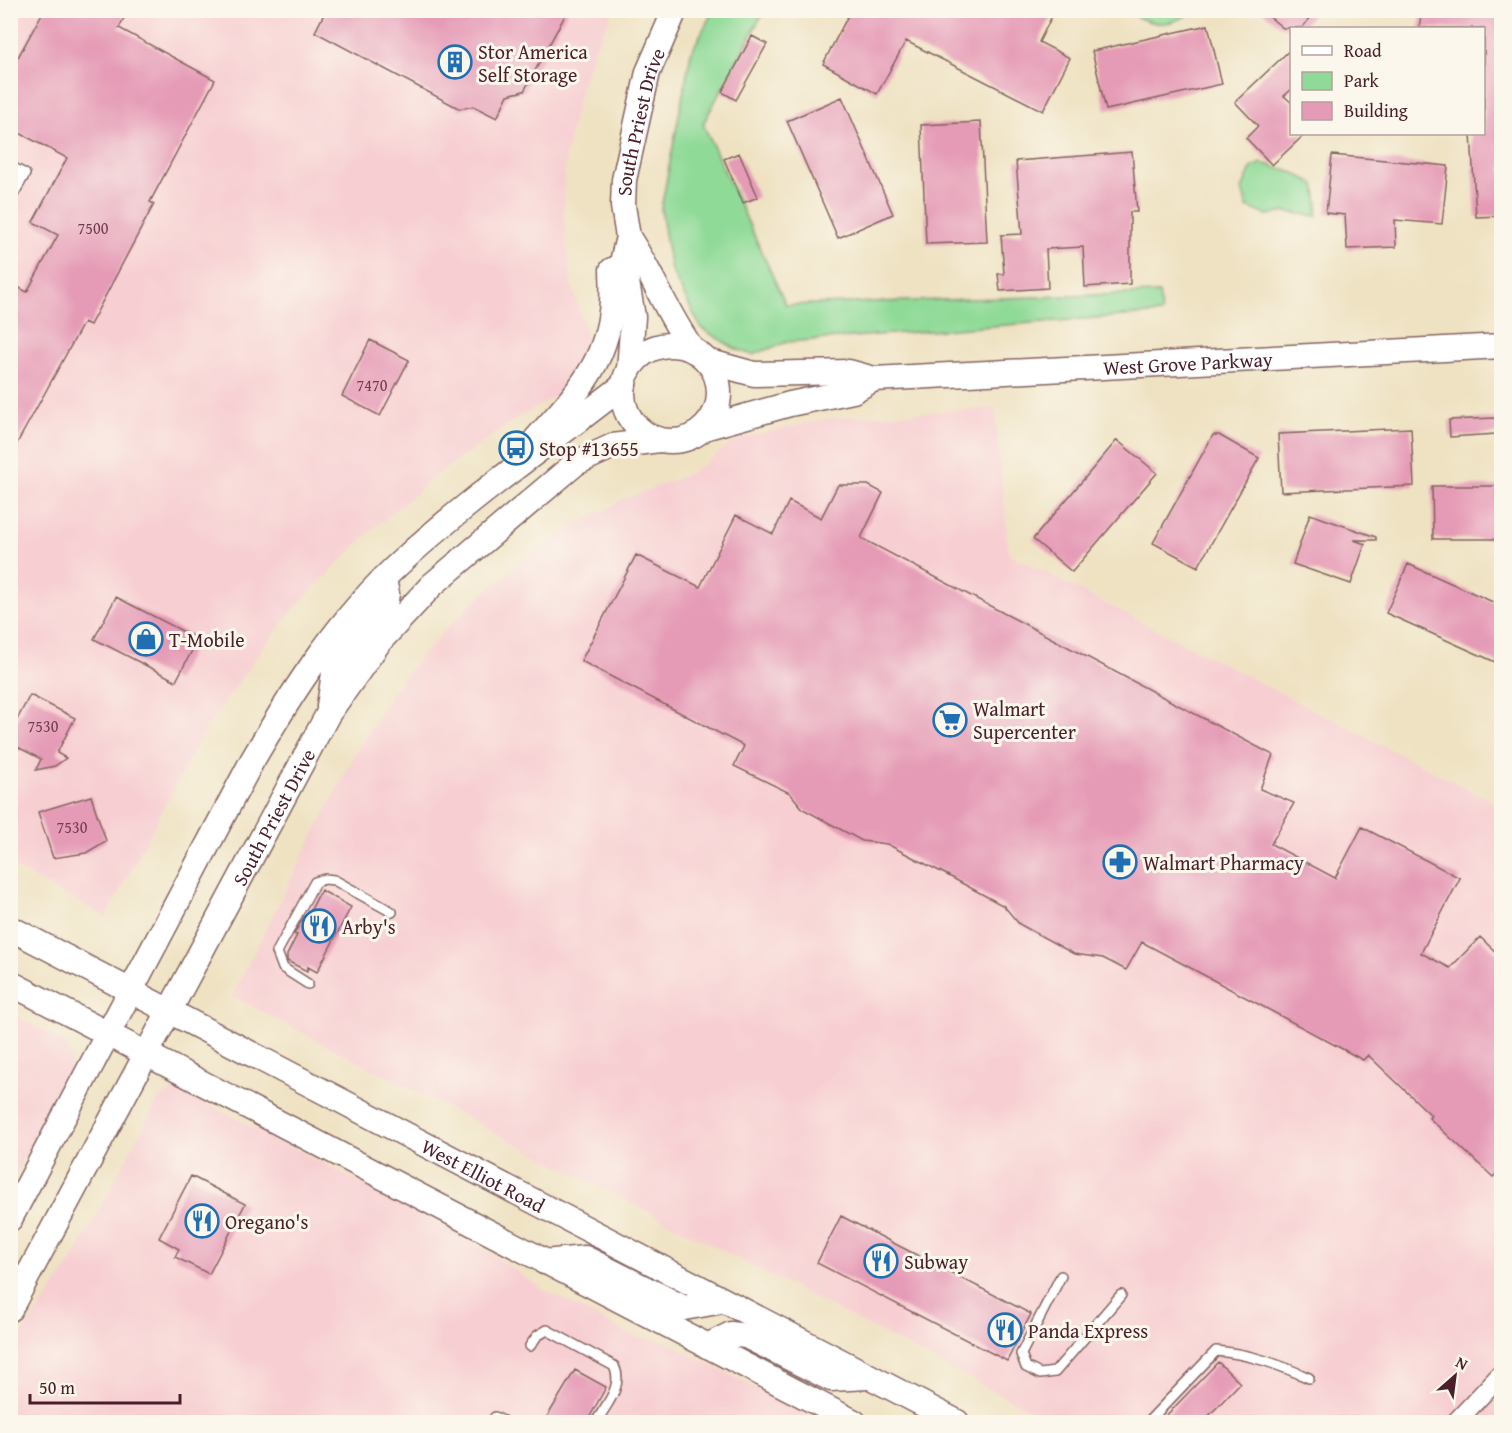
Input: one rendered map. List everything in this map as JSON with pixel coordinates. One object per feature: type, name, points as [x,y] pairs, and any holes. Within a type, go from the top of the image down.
[{"type":"main road","name":"South Priest Drive","points":[[675,10],[648,72],[637,112],[624,180],[623,206],[628,237],[644,261],[673,323],[700,356]]},
{"type":"main road","points":[[491,488],[579,391],[597,362],[606,339],[614,298],[612,258],[623,206]]},
{"type":"main road","name":"South Priest Drive","points":[[626,377],[633,317],[622,258],[628,237]]},
{"type":"main road","points":[[10,1219],[276,720],[326,650],[384,579],[446,523],[626,377],[638,358],[650,350],[664,345],[679,345],[700,356],[715,374],[719,388],[716,410],[704,428],[691,437],[675,441],[659,440],[640,429],[627,413],[623,399],[626,377]]},
{"type":"main road","name":"West Grove Parkway","points":[[700,356],[754,374],[849,372],[874,379],[1502,346]]},
{"type":"main road","name":"West Grove Parkway","points":[[704,428],[790,404],[853,391],[874,379]]},
{"type":"main road","name":"South Priest Drive","points":[[10,1309],[328,714],[380,641],[432,585],[576,463],[613,446],[659,440]]},
{"type":"main road","points":[[328,714],[334,673],[385,605],[384,579]]},
{"type":"main road","name":"West Elliot Road","points":[[10,928],[957,1422]]},
{"type":"main road","points":[[10,982],[854,1422]]},
{"type":"main road","points":[[544,1262],[585,1258],[684,1308],[723,1300]]},
{"type":"main road","points":[[707,1346],[722,1337],[740,1334],[831,1379],[870,1377]]},
{"type":"street","points":[[1456,1422],[1502,1373]]},
{"type":"lane","points":[[10,166],[25,174],[10,200]]},
{"type":"lane","points":[[308,984],[283,968],[277,952],[315,882],[325,879],[334,880],[392,912]]},
{"type":"lane","points":[[1061,1276],[1021,1354],[1026,1367],[1040,1374],[1055,1372],[1121,1295]]},
{"type":"lane","points":[[530,1347],[537,1336],[547,1330],[614,1366],[618,1373],[617,1386],[596,1422]]},
{"type":"lane","points":[[1148,1422],[1216,1351],[1244,1353],[1268,1360],[1309,1378]]},
{"type":"lane","points":[[495,1417],[505,1422]]},
{"type":"shaded area","points":[[10,11],[613,11],[591,57],[580,89],[566,155],[564,188],[564,220],[571,282],[588,342],[600,371],[516,419],[438,474],[365,536],[296,607],[264,646],[206,728],[106,917],[11,866]]},
{"type":"shaded area","points":[[995,408],[1009,554],[1501,806],[1501,1422],[1053,1422],[232,996],[353,757],[392,693],[415,663],[466,608],[523,560],[555,538],[622,500],[693,472],[737,439],[830,418]]},
{"type":"shaded area","points":[[11,1013],[61,1040],[69,1051],[71,1062],[69,1074],[11,1183]]},
{"type":"shaded area","points":[[182,1091],[462,1235],[543,1289],[635,1337],[665,1341],[822,1422],[11,1422],[11,1350],[72,1261],[158,1099],[171,1092]]},
{"type":"green space","points":[[713,11],[764,11],[703,124],[786,305],[1159,293],[1162,313],[787,342],[752,355],[734,348],[701,328],[671,270],[661,209],[691,53]]},
{"type":"green space","points":[[1136,11],[1193,11],[1178,20],[1157,23],[1133,15]]},
{"type":"green space","points":[[1262,163],[1294,173],[1315,184],[1317,216],[1286,212],[1266,215],[1247,207],[1242,189],[1252,167]]},
{"type":"building","points":[[44,10],[128,10],[119,28],[215,80],[150,202],[154,204],[90,325],[84,322],[10,456],[10,283],[27,292],[58,235],[33,222],[67,158],[10,128],[10,72]]},
{"type":"building","name":"Stor America Self Storage","points":[[326,10],[568,10],[524,91],[508,95],[497,118],[473,106],[460,109],[315,32]]},
{"type":"building","points":[[851,10],[1055,10],[1039,42],[1070,58],[1043,111],[906,41],[877,94],[823,64]]},
{"type":"building","points":[[1261,10],[1316,10],[1303,27],[1283,28]]},
{"type":"building","points":[[1422,10],[1502,10],[1502,216],[1476,217],[1471,135],[1485,135],[1485,27],[1419,27]]},
{"type":"building","points":[[1208,25],[1222,84],[1106,110],[1092,51]]},
{"type":"building","points":[[752,36],[767,44],[736,100],[722,92]]},
{"type":"building","points":[[1290,50],[1290,91],[1284,96],[1290,101],[1290,135],[1304,135],[1272,165],[1246,138],[1258,126],[1235,102]]},
{"type":"building","points":[[842,97],[893,214],[838,238],[787,121]]},
{"type":"building","points":[[981,122],[987,242],[926,244],[921,125]]},
{"type":"building","points":[[1132,152],[1137,212],[1130,212],[1130,284],[1085,287],[1083,247],[1046,249],[1048,288],[1000,291],[998,274],[1004,274],[1001,235],[1022,234],[1016,161]]},
{"type":"building","points":[[739,153],[758,197],[743,203],[724,159]]},
{"type":"building","points":[[1332,155],[1448,166],[1442,224],[1395,220],[1396,247],[1347,249],[1345,215],[1326,213]]},
{"type":"building","points":[[370,340],[409,360],[380,416],[342,396]]},
{"type":"building","points":[[1495,418],[1496,434],[1450,437],[1449,420]]},
{"type":"building","points":[[1411,428],[1414,486],[1281,492],[1278,434]]},
{"type":"building","points":[[1213,435],[1219,435],[1259,458],[1198,567],[1153,543]]},
{"type":"building","points":[[1117,440],[1157,473],[1072,572],[1033,539]]},
{"type":"building","name":"Walmart Supercenter","points":[[838,485],[868,485],[883,493],[861,538],[1273,755],[1260,789],[1294,803],[1271,844],[1335,878],[1362,827],[1460,878],[1421,953],[1450,968],[1480,937],[1502,958],[1502,1168],[1493,1177],[1429,1118],[1431,1115],[1368,1055],[1363,1060],[1142,942],[1126,970],[1103,958],[1074,954],[1019,924],[1004,906],[947,875],[887,844],[862,841],[803,809],[790,793],[734,766],[744,746],[581,661],[636,555],[700,587],[736,515],[773,534],[789,501],[821,518]]},
{"type":"building","points":[[1432,486],[1502,486],[1502,539],[1433,539]]},
{"type":"building","points":[[1310,514],[1376,537],[1376,540],[1354,540],[1365,544],[1351,584],[1293,564]]},
{"type":"building","points":[[1408,564],[1502,606],[1502,665],[1386,613]]},
{"type":"building","name":"T-Mobile","points":[[116,597],[198,639],[176,681],[94,639]]},
{"type":"building","points":[[30,695],[75,718],[57,753],[66,758],[55,766],[36,770],[41,759],[10,743],[10,733]]},
{"type":"building","points":[[91,796],[106,841],[86,853],[53,858],[38,812]]},
{"type":"building","name":"Arby's","points":[[321,890],[351,907],[317,972],[308,967],[307,971],[287,961],[287,955],[297,935],[294,934],[304,917],[306,919]]},
{"type":"building","name":"Oregano's","points":[[191,1176],[245,1204],[209,1274],[175,1257],[179,1249],[159,1238]]},
{"type":"building","points":[[841,1216],[1031,1314],[1007,1361],[817,1263]]},
{"type":"building","points":[[1218,1362],[1240,1383],[1203,1422],[1160,1422]]},
{"type":"building","points":[[575,1370],[606,1387],[587,1422],[544,1422]]},
{"type":"place","name":"Stor America Self Storage","points":[[455,62]]},
{"type":"place","name":"Stop #13655","points":[[516,448]]},
{"type":"place","name":"T-Mobile","points":[[146,639]]},
{"type":"place","name":"Walmart Supercenter","points":[[950,720]]},
{"type":"place","name":"Walmart Pharmacy","points":[[1120,862]]},
{"type":"place","name":"Arby's","points":[[319,926]]},
{"type":"place","name":"Oregano's","points":[[202,1221]]},
{"type":"place","name":"Subway","points":[[881,1261]]},
{"type":"place","name":"Panda Express","points":[[1005,1330]]}]
